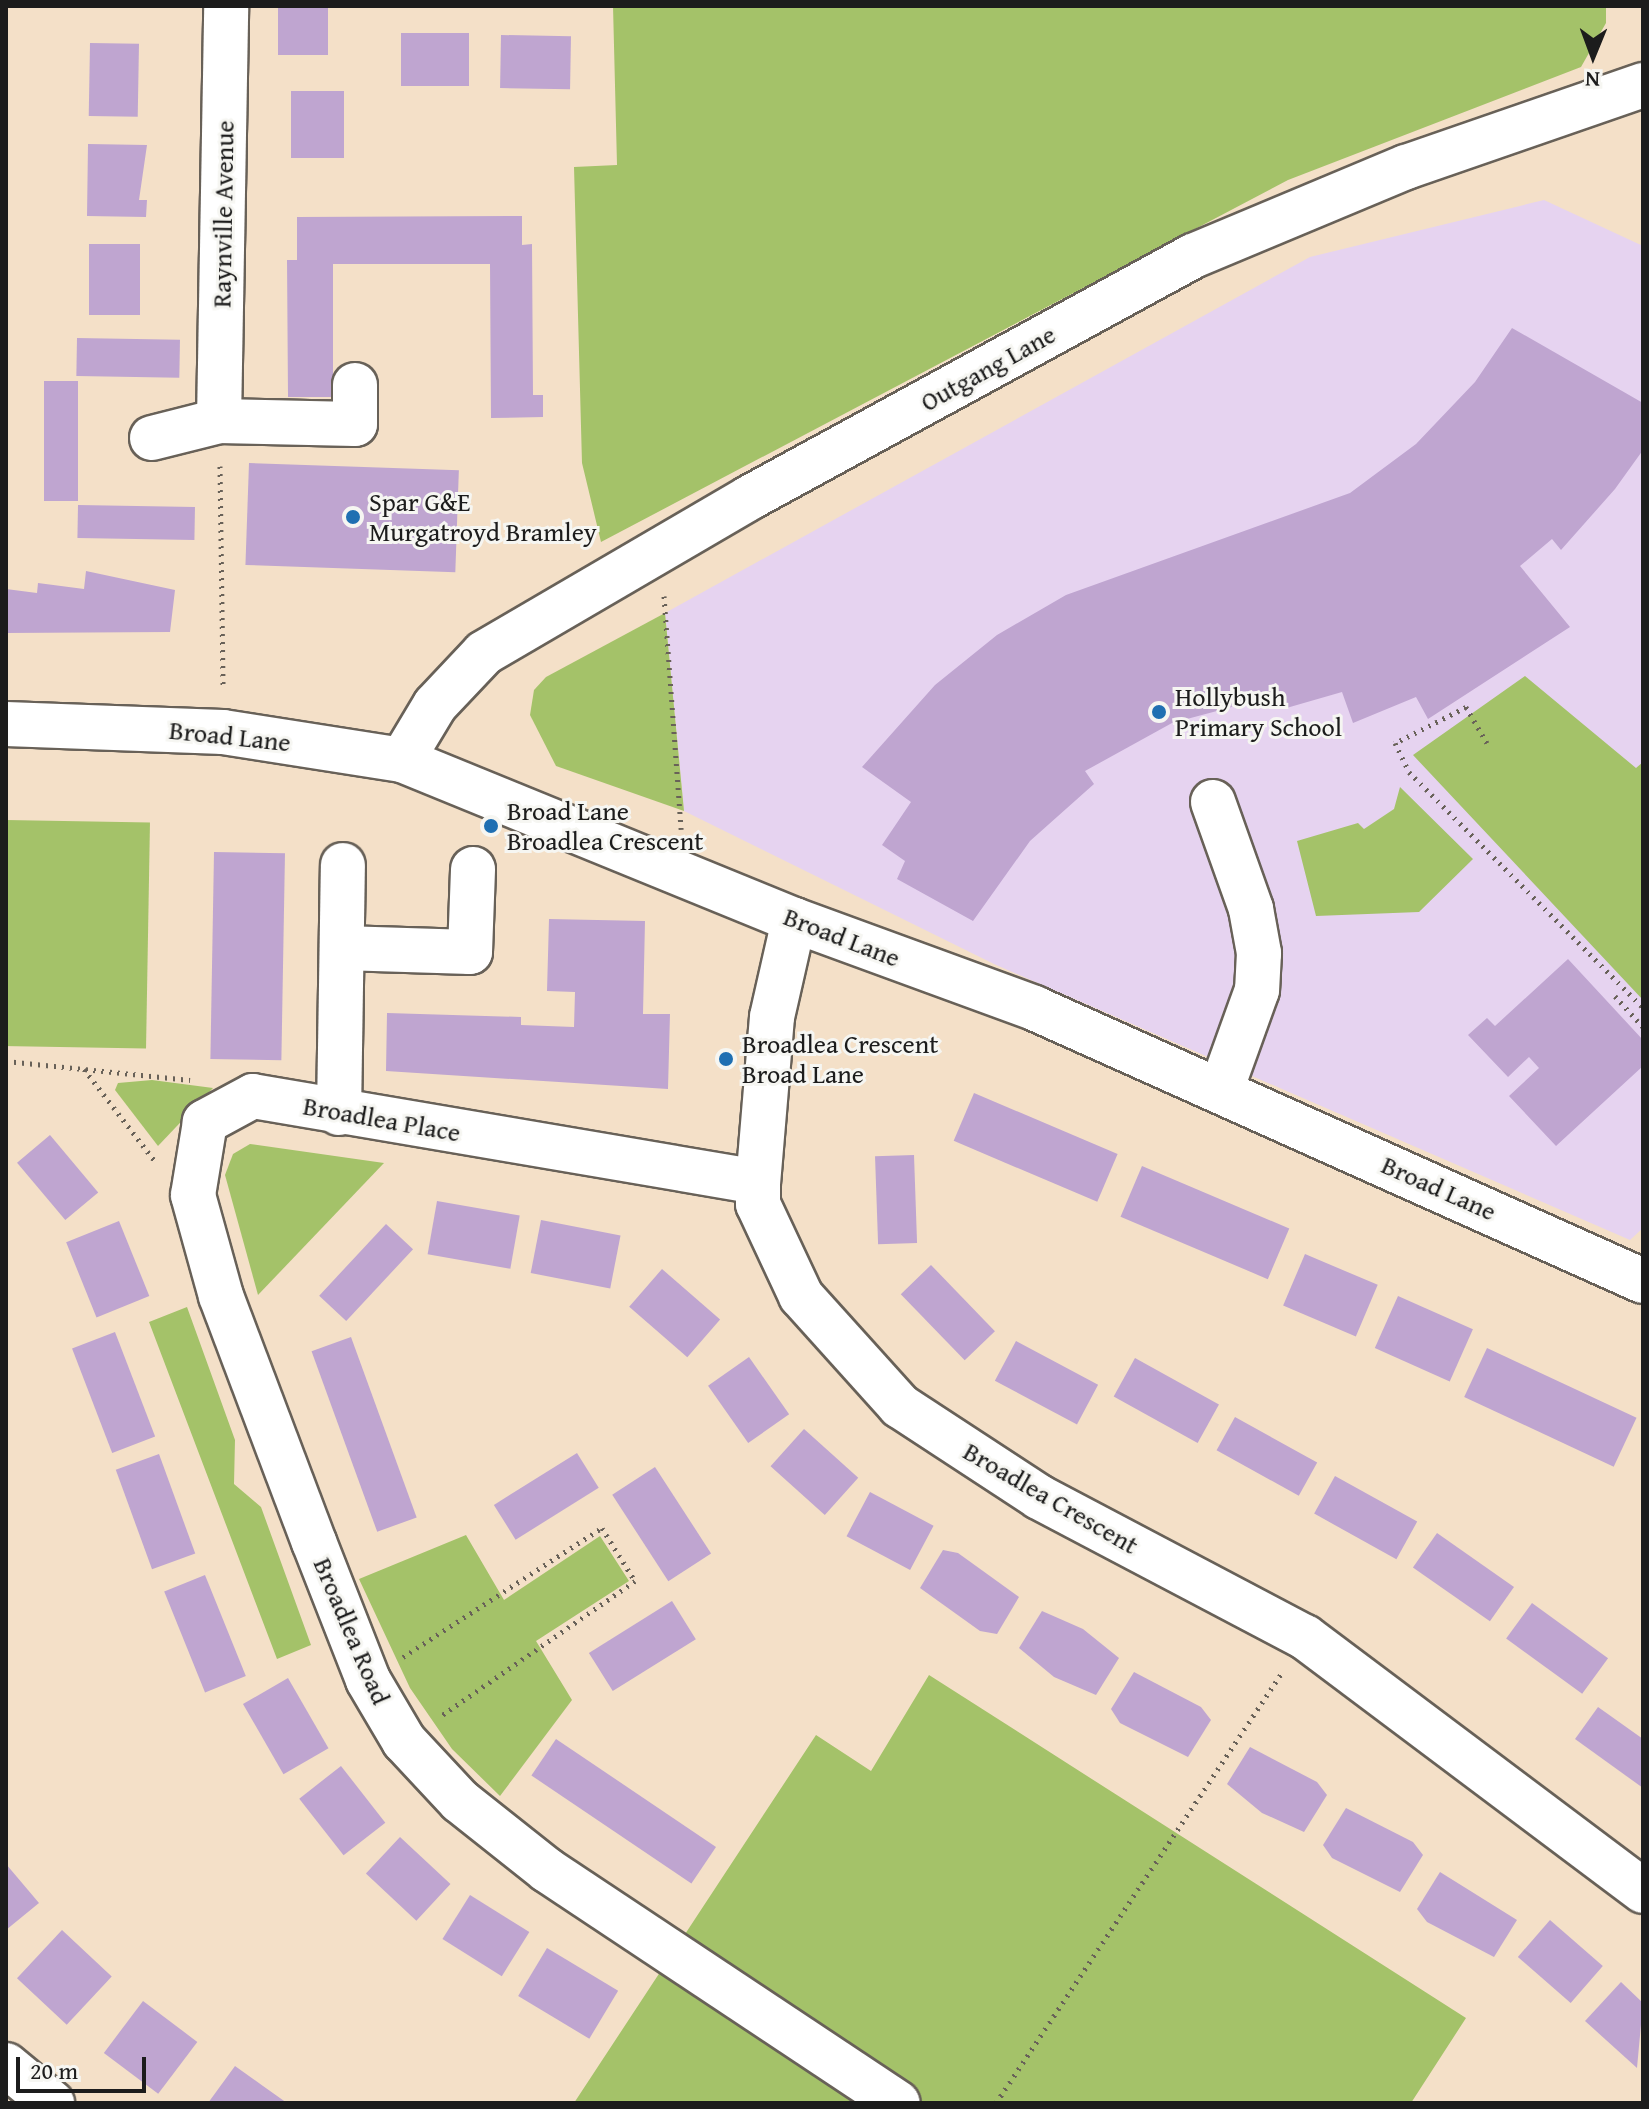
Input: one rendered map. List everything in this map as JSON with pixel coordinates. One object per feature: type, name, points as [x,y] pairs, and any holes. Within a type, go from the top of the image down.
[{"type":"street","name":"Raynville Avenue","points":[[219,421],[226,6]]},
{"type":"street","name":"Outgang Lane","points":[[402,760],[435,705],[484,653],[659,548],[1193,256],[1406,167],[1643,85]]},
{"type":"street","points":[[152,438],[219,421],[355,424],[355,385]]},
{"type":"street","name":"Broad Lane","points":[[6,724],[223,732],[402,760],[675,866],[794,920],[1034,1008],[1643,1281]]},
{"type":"street","points":[[1213,802],[1251,909],[1259,953],[1257,990],[1221,1090]]},
{"type":"street","points":[[339,1113],[343,865]]},
{"type":"street","points":[[342,948],[470,952],[473,869]]},
{"type":"street","name":"Broadlea Crescent","points":[[794,920],[772,1017],[758,1204],[801,1296],[900,1406],[1039,1497],[1305,1637],[1643,1891]]},
{"type":"street","name":"Broadlea Place","points":[[253,1096],[758,1182]]},
{"type":"street","name":"Broadlea Road","points":[[253,1096],[205,1122],[193,1195],[221,1296],[368,1680],[404,1741],[460,1801],[547,1870],[898,2103]]},
{"type":"street","points":[[6,2065],[52,2103]]},
{"type":"path","points":[[219,421],[223,732]]},
{"type":"path","points":[[659,548],[684,811],[675,866]]},
{"type":"path","points":[[1487,743],[1466,707],[1395,743],[1409,772],[1643,1008]]},
{"type":"path","points":[[1615,996],[1643,1027]]},
{"type":"path","points":[[6,1061],[216,1082],[253,1096]]},
{"type":"path","points":[[84,1069],[135,1128],[148,1155],[193,1195]]},
{"type":"path","points":[[368,1680],[602,1528],[635,1581],[404,1741]]},
{"type":"path","points":[[996,2103],[1305,1637]]},
{"type":"shaded area","name":"Hollybush Primary School","points":[[1544,200],[1643,246],[1643,1228],[1630,1240],[994,964],[684,811],[665,613],[1310,257]]},
{"type":"green space","points":[[613,6],[1606,6],[1606,23],[1581,67],[1288,180],[601,542],[582,463],[574,167],[617,165]]},
{"type":"green space","points":[[665,613],[684,811],[556,766],[530,715],[534,690],[546,677]]},
{"type":"green space","points":[[1525,676],[1636,768],[1643,762],[1643,1000],[1413,755]]},
{"type":"green space","points":[[1400,787],[1473,859],[1419,912],[1316,916],[1297,841],[1358,823],[1364,829],[1394,809]]},
{"type":"green space","points":[[6,820],[150,823],[146,1048],[6,1046]]},
{"type":"green space","points":[[152,1080],[213,1088],[158,1146],[115,1090],[118,1083]]},
{"type":"green space","points":[[250,1144],[384,1163],[258,1295],[225,1175],[233,1154]]},
{"type":"green space","points":[[187,1307],[235,1440],[234,1484],[261,1507],[311,1645],[277,1659],[149,1322]]},
{"type":"green space","points":[[466,1535],[504,1600],[600,1536],[629,1581],[536,1641],[572,1700],[500,1796],[452,1749],[410,1688],[359,1579]]},
{"type":"green space","points":[[929,1675],[1466,2018],[1411,2103],[574,2103],[816,1735],[871,1771]]},
{"type":"building","points":[[278,6],[328,6],[328,55],[278,55]]},
{"type":"building","points":[[401,33],[469,33],[469,86],[401,86]]},
{"type":"building","points":[[501,35],[571,36],[570,89],[500,88]]},
{"type":"building","points":[[90,43],[139,44],[138,117],[89,116]]},
{"type":"building","points":[[291,91],[344,91],[344,158],[291,158]]},
{"type":"building","points":[[88,144],[147,145],[139,200],[147,200],[146,217],[87,216]]},
{"type":"building","points":[[522,216],[522,245],[532,244],[533,395],[543,395],[543,417],[491,418],[490,264],[333,264],[333,397],[288,397],[287,260],[297,260],[297,217]]},
{"type":"building","points":[[89,244],[140,244],[140,315],[89,315]]},
{"type":"building","points":[[1512,328],[1643,403],[1643,450],[1615,489],[1561,550],[1552,539],[1520,566],[1570,627],[1428,719],[1416,697],[1353,723],[1342,692],[1283,709],[1280,694],[1172,723],[1085,771],[1094,784],[1030,841],[973,921],[897,879],[905,861],[882,845],[911,802],[862,767],[935,685],[997,635],[1066,595],[1350,493],[1416,444],[1475,382]]},
{"type":"building","points":[[77,338],[180,340],[179,378],[76,376]]},
{"type":"building","points":[[44,381],[78,381],[78,501],[44,501]]},
{"type":"building","name":"Spar G&E Murgatroyd Bramley","points":[[249,463],[459,470],[455,572],[245,565]]},
{"type":"building","points":[[78,505],[195,507],[194,540],[77,538]]},
{"type":"building","points":[[86,571],[175,590],[170,632],[6,633],[6,589],[37,593],[38,583],[84,589]]},
{"type":"building","points":[[214,852],[285,853],[281,1060],[210,1059]]},
{"type":"building","points":[[549,919],[645,921],[643,1014],[670,1014],[668,1089],[386,1071],[387,1013],[521,1017],[521,1025],[574,1027],[575,992],[547,991]]},
{"type":"building","points":[[1568,959],[1643,1040],[1643,1066],[1556,1146],[1509,1096],[1539,1068],[1529,1057],[1508,1077],[1468,1035],[1487,1018],[1495,1026]]},
{"type":"building","points":[[974,1093],[1118,1154],[1097,1202],[954,1141]]},
{"type":"building","points":[[50,1135],[98,1192],[65,1220],[17,1163]]},
{"type":"building","points":[[914,1155],[917,1243],[878,1244],[875,1156]]},
{"type":"building","points":[[1142,1166],[1289,1229],[1268,1279],[1121,1217]]},
{"type":"building","points":[[437,1201],[520,1216],[510,1269],[428,1254]]},
{"type":"building","points":[[541,1220],[621,1235],[610,1288],[531,1273]]},
{"type":"building","points":[[119,1221],[149,1296],[96,1317],[66,1242]]},
{"type":"building","points":[[386,1224],[413,1249],[346,1321],[319,1296]]},
{"type":"building","points":[[1305,1254],[1378,1285],[1356,1336],[1283,1306]]},
{"type":"building","points":[[931,1265],[995,1331],[965,1360],[901,1294]]},
{"type":"building","points":[[662,1269],[720,1320],[687,1357],[629,1307]]},
{"type":"building","points":[[1398,1296],[1473,1329],[1450,1381],[1375,1348]]},
{"type":"building","points":[[115,1332],[155,1437],[112,1453],[72,1348]]},
{"type":"building","points":[[351,1337],[417,1517],[377,1532],[312,1351]]},
{"type":"building","points":[[1016,1341],[1098,1385],[1077,1424],[995,1381]]},
{"type":"building","points":[[1487,1348],[1637,1418],[1614,1467],[1464,1397]]},
{"type":"building","points":[[749,1357],[789,1414],[748,1443],[708,1386]]},
{"type":"building","points":[[1135,1358],[1219,1405],[1198,1443],[1114,1396]]},
{"type":"building","points":[[1235,1417],[1317,1463],[1299,1496],[1217,1450]]},
{"type":"building","points":[[804,1429],[858,1478],[825,1515],[771,1466]]},
{"type":"building","points":[[577,1453],[599,1488],[516,1540],[494,1505]]},
{"type":"building","points":[[159,1454],[195,1554],[152,1569],[116,1470]]},
{"type":"building","points":[[655,1467],[711,1553],[668,1581],[612,1495]]},
{"type":"building","points":[[1335,1476],[1417,1522],[1396,1559],[1314,1514]]},
{"type":"building","points":[[870,1492],[934,1526],[910,1570],[847,1536]]},
{"type":"building","points":[[1437,1533],[1514,1587],[1490,1621],[1413,1567]]},
{"type":"building","points":[[943,1550],[958,1553],[1019,1597],[997,1634],[980,1631],[920,1588]]},
{"type":"building","points":[[205,1575],[246,1676],[205,1693],[164,1591]]},
{"type":"building","points":[[672,1601],[696,1639],[613,1691],[589,1653]]},
{"type":"building","points":[[1532,1603],[1608,1658],[1582,1694],[1506,1639]]},
{"type":"building","points":[[1042,1611],[1083,1629],[1119,1658],[1096,1695],[1054,1677],[1019,1648]]},
{"type":"building","points":[[1134,1672],[1201,1707],[1211,1720],[1188,1757],[1120,1723],[1111,1709]]},
{"type":"building","points":[[288,1678],[328,1748],[283,1774],[243,1704]]},
{"type":"building","points":[[1598,1707],[1643,1739],[1643,1788],[1575,1739]]},
{"type":"building","points":[[556,1739],[716,1847],[691,1883],[531,1775]]},
{"type":"building","points":[[1250,1747],[1317,1782],[1327,1795],[1304,1832],[1262,1813],[1227,1784]]},
{"type":"building","points":[[341,1766],[385,1823],[344,1855],[299,1799]]},
{"type":"building","points":[[1346,1808],[1413,1842],[1423,1855],[1400,1892],[1332,1858],[1323,1845]]},
{"type":"building","points":[[400,1837],[450,1884],[416,1921],[366,1874]]},
{"type":"building","points":[[6,1864],[39,1903],[6,1930]]},
{"type":"building","points":[[1440,1872],[1517,1920],[1494,1957],[1427,1922],[1417,1909]]},
{"type":"building","points":[[470,1895],[529,1932],[502,1976],[442,1939]]},
{"type":"building","points":[[1550,1920],[1603,1966],[1571,2003],[1518,1957]]},
{"type":"building","points":[[62,1930],[112,1976],[67,2025],[17,1978]]},
{"type":"building","points":[[547,1948],[618,1991],[589,2039],[518,1996]]},
{"type":"building","points":[[1621,1982],[1643,2003],[1637,2068],[1585,2021]]},
{"type":"building","points":[[143,2001],[197,2042],[158,2094],[104,2053]]},
{"type":"building","points":[[235,2066],[263,2086],[287,2103],[208,2103]]},
{"type":"place","name":"Spar G&E Murgatroyd Bramley","points":[[353,517]]},
{"type":"place","name":"Hollybush Primary School","points":[[1159,712]]},
{"type":"place","name":"Broad Lane Broadlea Crescent","points":[[491,826]]},
{"type":"place","name":"Broadlea Crescent Broad Lane","points":[[726,1059]]}]
